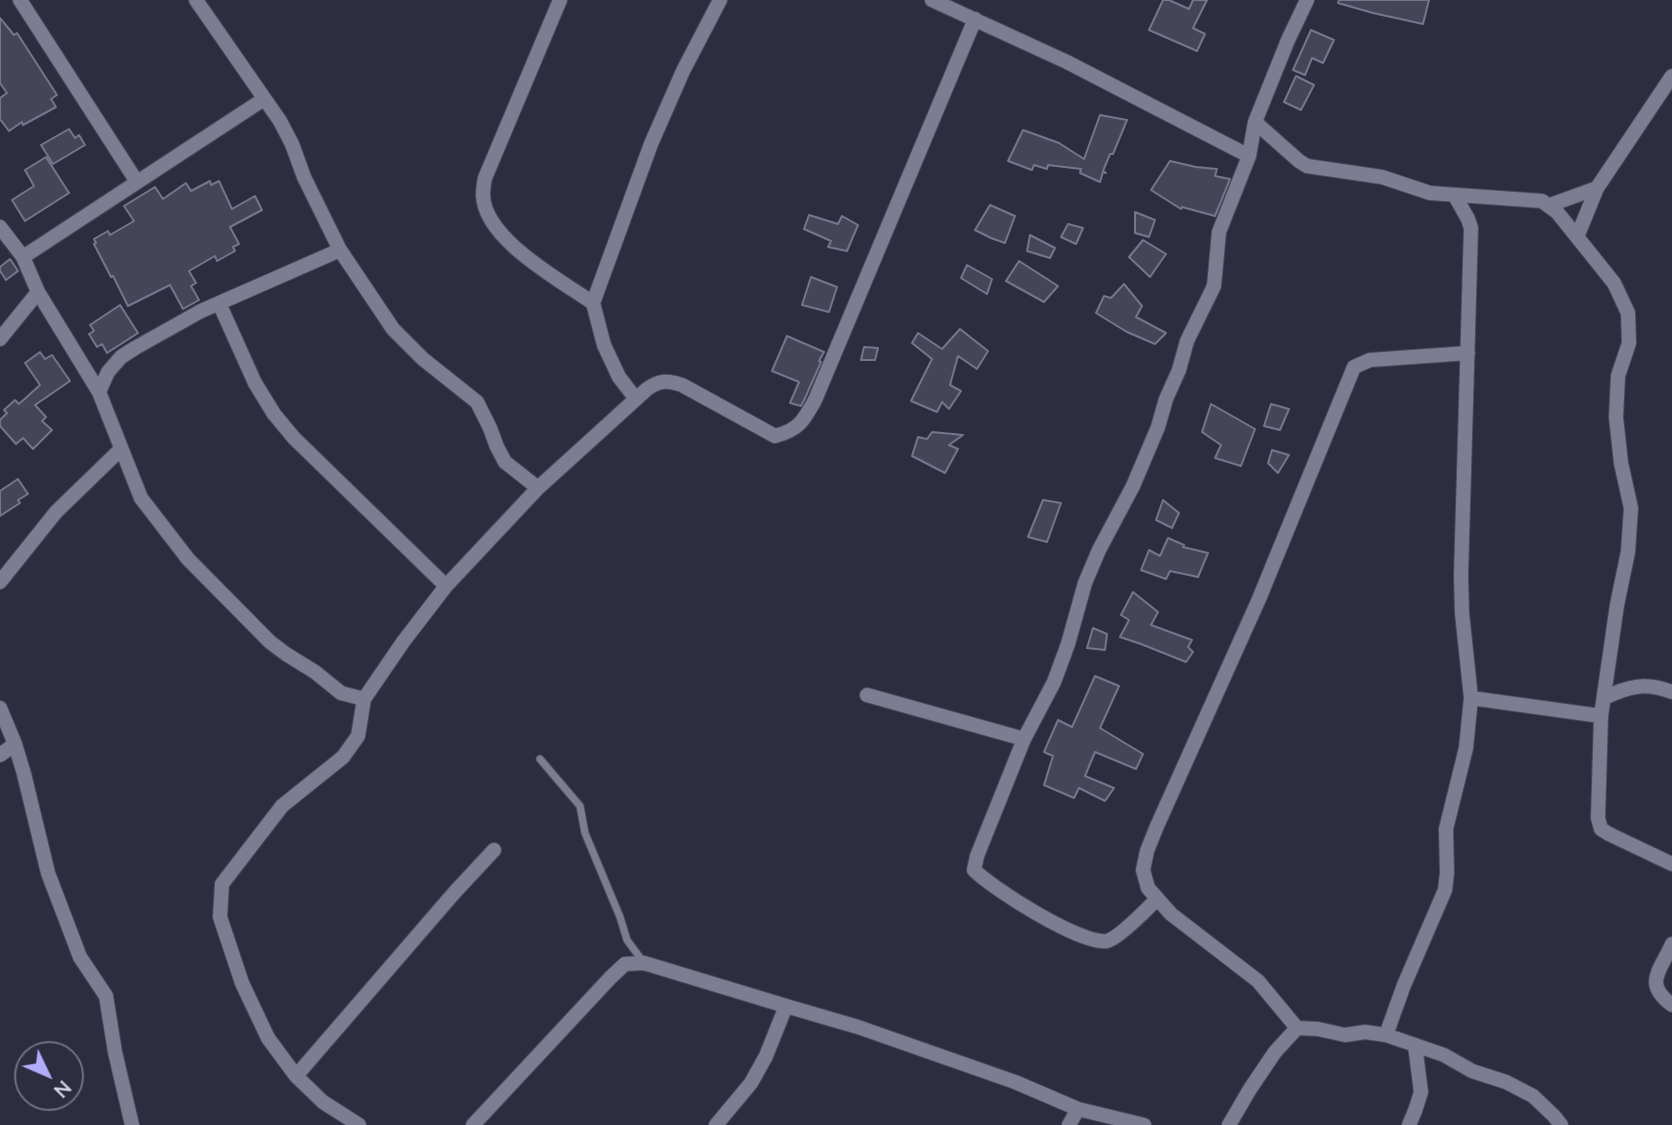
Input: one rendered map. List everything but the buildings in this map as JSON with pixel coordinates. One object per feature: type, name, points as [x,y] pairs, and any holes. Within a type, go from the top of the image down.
[{"type":"street","points":[[20,0],[137,182]]},
{"type":"street","points":[[196,0],[280,121],[340,250],[393,329],[423,359],[477,402],[505,462],[538,488]]},
{"type":"street","points":[[560,0],[485,178],[482,196],[491,222],[519,253],[593,303]]},
{"type":"street","points":[[636,399],[620,377],[604,345],[593,303],[651,144],[683,71],[720,0]]},
{"type":"street","points":[[932,0],[1067,62],[1248,156]]},
{"type":"street","points":[[1157,900],[1108,941],[1092,939],[1043,918],[984,880],[974,870],[1024,739],[1054,682],[1085,583],[1133,485],[1158,427],[1187,341],[1214,286],[1219,232],[1248,156],[1255,122],[1307,0]]},
{"type":"street","points":[[359,1125],[323,1102],[296,1076],[268,1038],[242,983],[220,917],[222,884],[282,806],[343,757],[358,736],[364,699],[446,586],[538,488],[657,382],[669,380],[682,385],[775,436],[789,432],[803,421],[815,400],[975,19]]},
{"type":"street","points":[[1577,237],[1597,188],[1672,76]]},
{"type":"street","points":[[23,257],[264,99]]},
{"type":"street","points":[[1255,122],[1307,166],[1382,177],[1430,193],[1542,201],[1557,212],[1614,283],[1628,313],[1629,343],[1618,376],[1616,417],[1621,463],[1631,508],[1628,552],[1617,605],[1601,716],[1597,808],[1601,829],[1672,864]]},
{"type":"street","points":[[1549,205],[1597,188]]},
{"type":"street","points":[[1386,1035],[1404,985],[1445,890],[1446,829],[1466,748],[1471,698],[1461,589],[1471,228],[1455,196]]},
{"type":"street","points":[[0,227],[23,257],[37,292],[99,392],[141,498],[188,559],[270,642],[316,672],[341,693],[364,699]]},
{"type":"street","points":[[99,392],[108,372],[121,357],[219,303],[340,250]]},
{"type":"street","points":[[0,340],[37,292]]},
{"type":"street","points":[[219,303],[255,383],[274,414],[287,430],[446,586]]},
{"type":"street","points":[[1468,353],[1370,360],[1354,367],[1259,599],[1147,851],[1143,870],[1148,888],[1157,900],[1171,914],[1258,981],[1297,1028],[1345,1035],[1365,1032],[1386,1035],[1444,1055],[1472,1071],[1506,1082],[1533,1096],[1561,1125]]},
{"type":"street","points":[[0,582],[56,512],[121,449]]},
{"type":"street","points":[[1604,698],[1624,688],[1643,685],[1672,692]]},
{"type":"street","points":[[867,695],[1024,739]]},
{"type":"street","points":[[1471,698],[1601,716]]},
{"type":"street","points":[[0,708],[24,774],[48,873],[80,957],[106,996],[115,1052],[132,1125]]},
{"type":"street","points":[[0,755],[15,744]]},
{"type":"street","points":[[296,1076],[494,850]]},
{"type":"street","points":[[1672,944],[1655,981],[1657,992],[1672,1005]]},
{"type":"street","points":[[473,1125],[611,977],[625,964],[644,963],[858,1027],[1015,1082],[1078,1110],[1144,1125]]},
{"type":"street","points":[[716,1125],[751,1083],[766,1056],[786,1006]]},
{"type":"street","points":[[1229,1125],[1275,1052],[1297,1028]]},
{"type":"street","points":[[1409,1125],[1421,1092],[1415,1045]]},
{"type":"street","points":[[1069,1125],[1078,1110]]},
{"type":"lane","points":[[540,759],[580,806],[585,833],[627,940],[644,963]]}]
